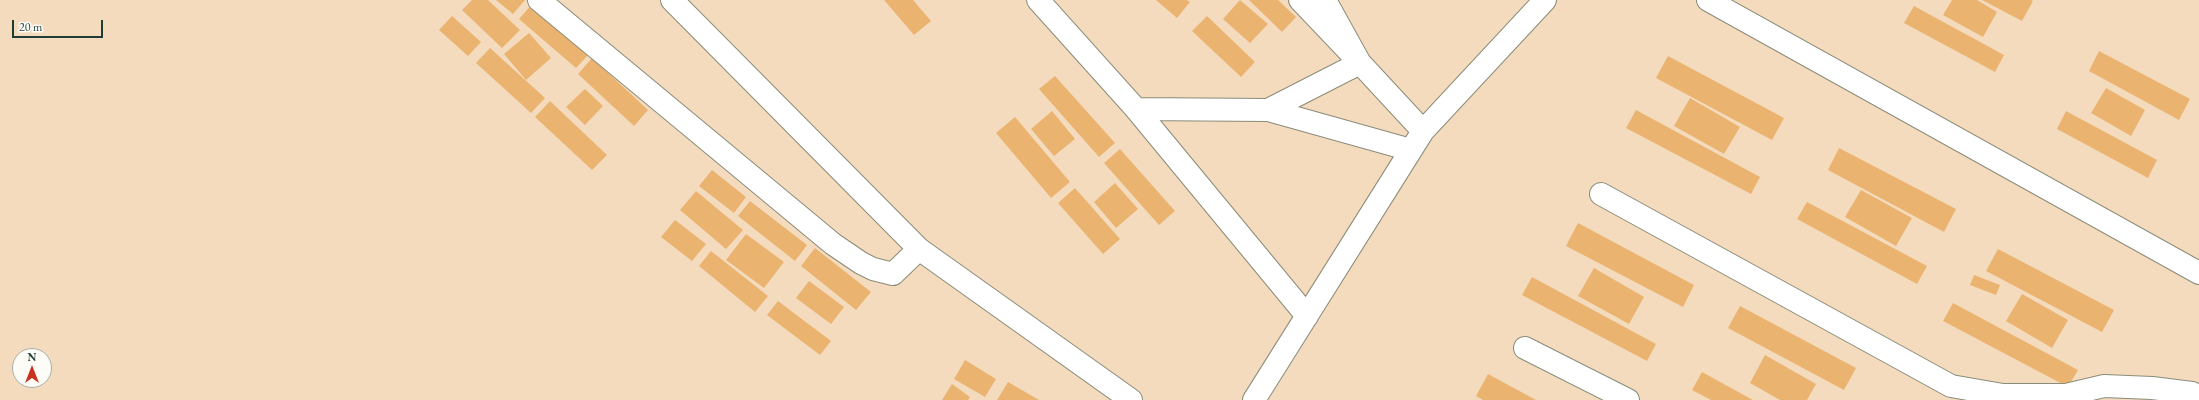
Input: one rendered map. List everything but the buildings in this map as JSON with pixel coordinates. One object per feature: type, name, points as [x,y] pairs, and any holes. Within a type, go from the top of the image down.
[{"type":"street","points":[[539,0],[833,244],[861,263],[873,269],[893,274],[919,249]]},
{"type":"street","points":[[672,0],[919,249],[1132,400]]},
{"type":"street","points":[[1038,0],[1136,109],[1307,316]]},
{"type":"street","points":[[1300,0],[1360,62],[1423,131]]},
{"type":"street","points":[[1325,0],[1360,62]]},
{"type":"street","points":[[1254,400],[1423,131],[1545,0]]},
{"type":"street","points":[[1708,0],[2199,273]]},
{"type":"street","points":[[1268,110],[1360,62]]},
{"type":"street","points":[[1136,109],[1268,110],[1411,150]]},
{"type":"street","points":[[1601,194],[1951,386],[2003,395],[2066,395],[2104,386],[2152,388],[2192,394],[2199,397]]},
{"type":"street","points":[[1525,348],[1628,400]]}]
